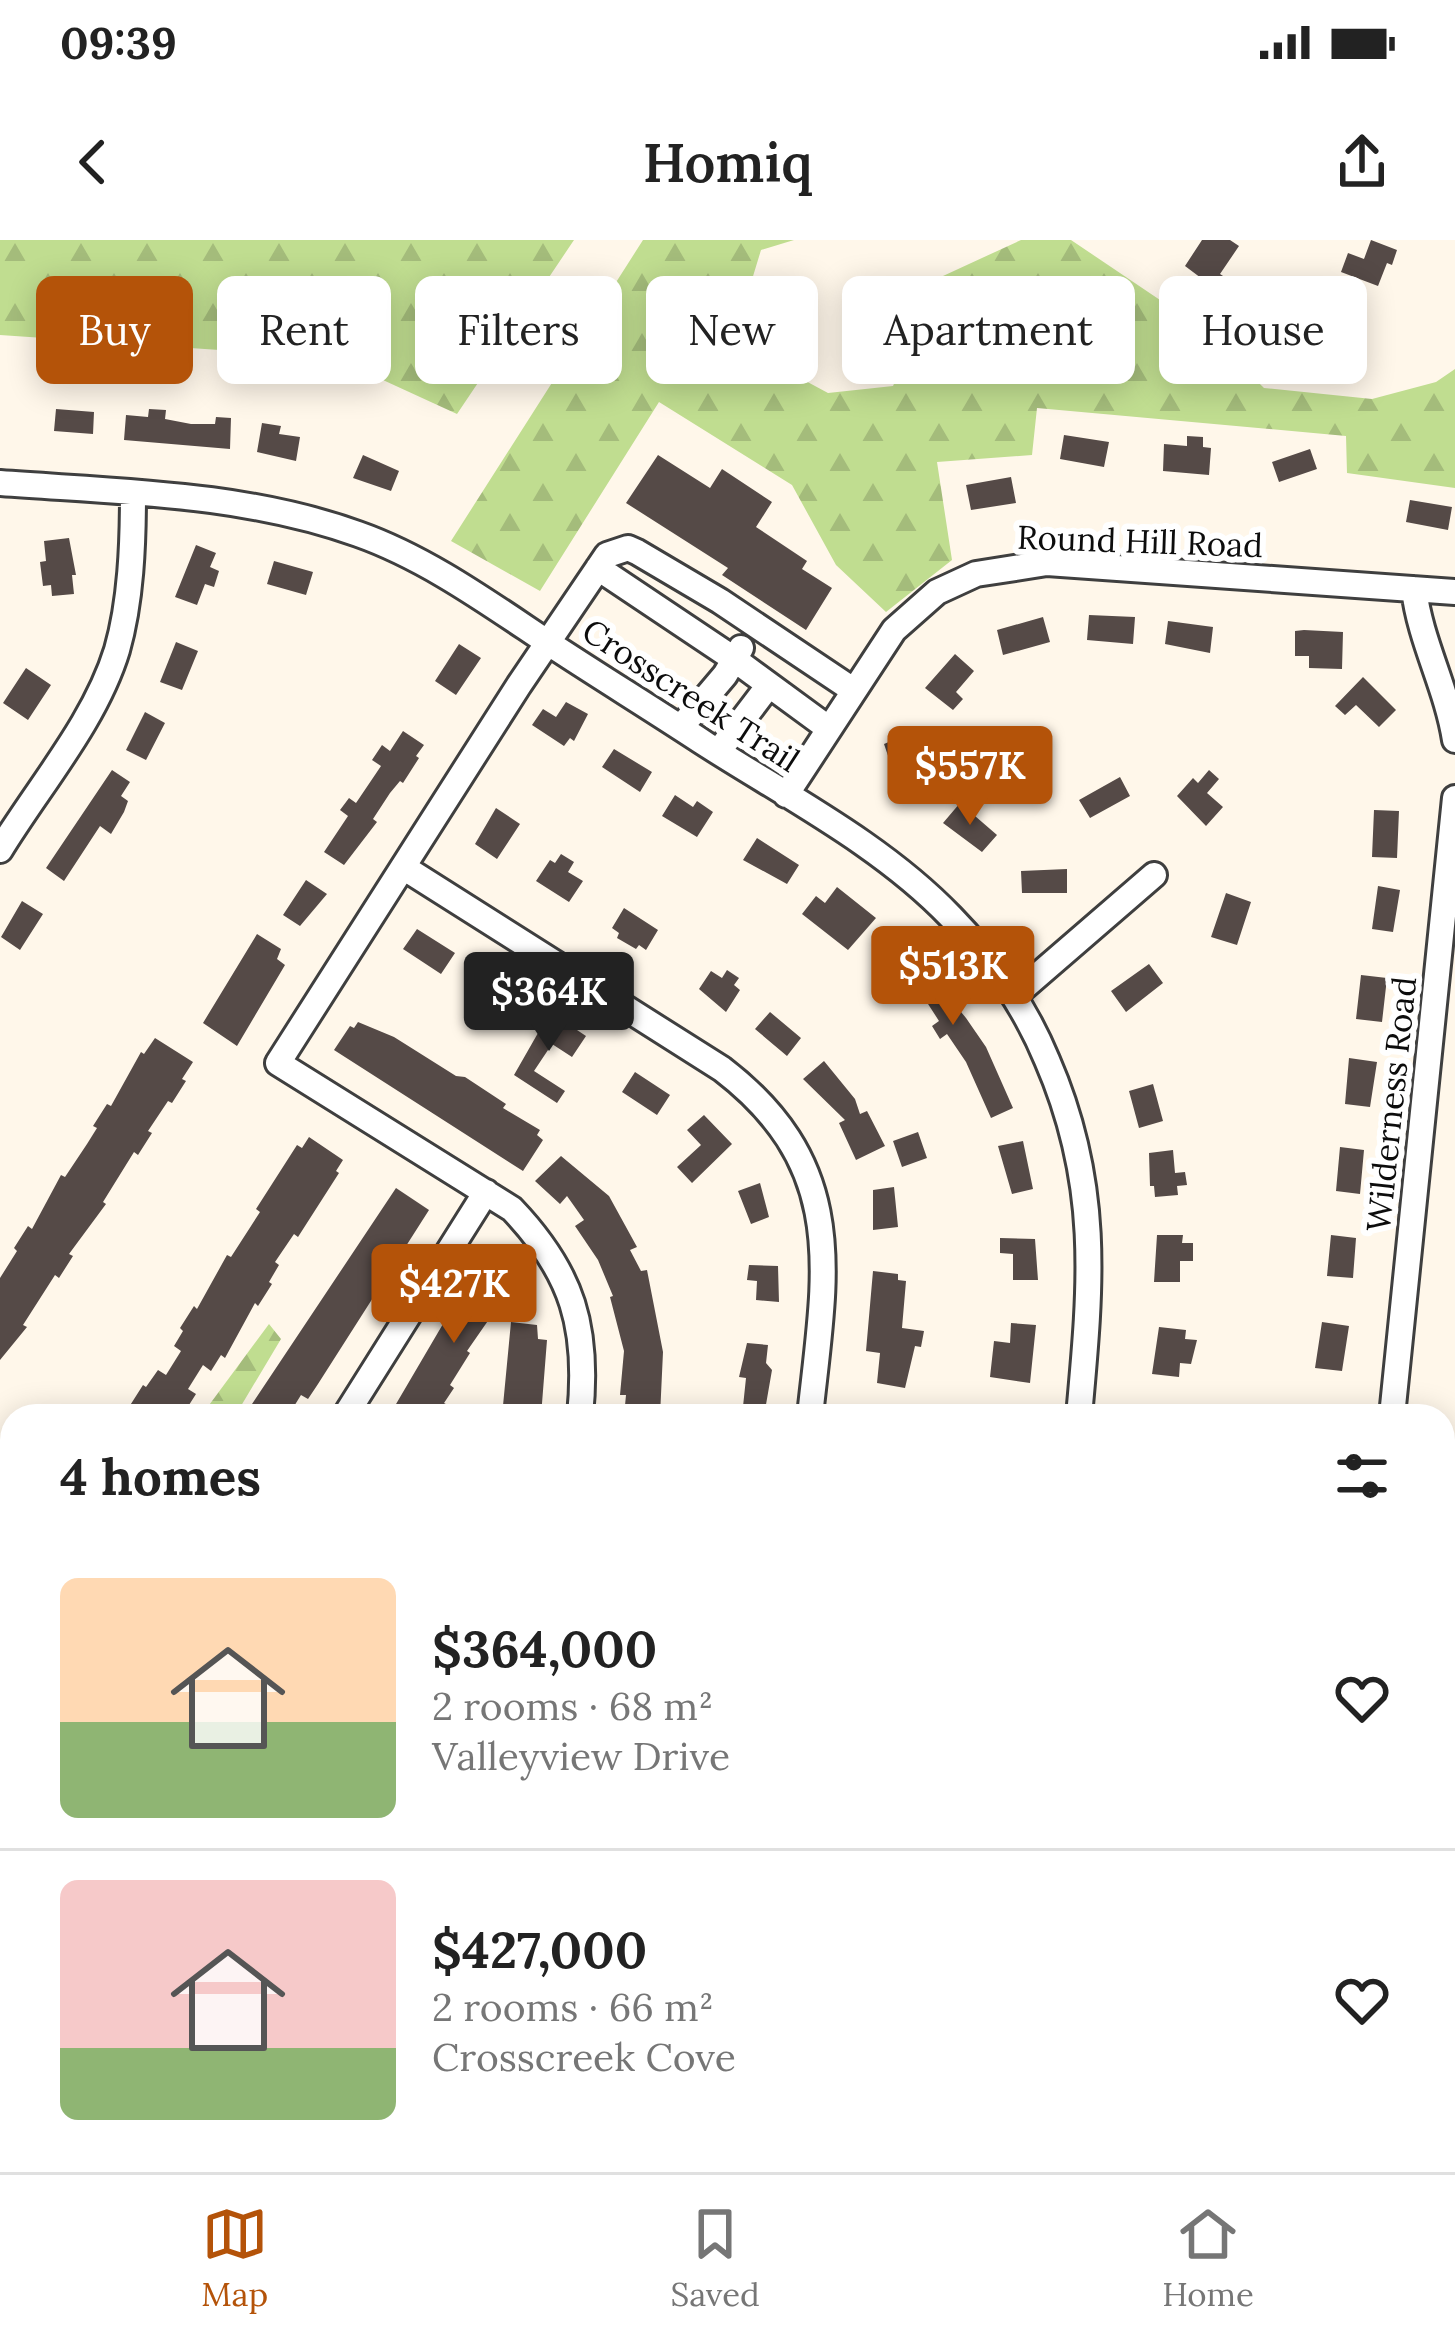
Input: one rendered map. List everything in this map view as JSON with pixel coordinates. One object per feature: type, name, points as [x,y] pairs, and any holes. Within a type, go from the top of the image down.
[{"type":"street","name":"Crosscreek Trail","points":[[0,483],[240,503],[384,544],[464,588],[786,795],[918,886],[964,931],[1014,996],[1070,1117],[1085,1187],[1091,1265],[1080,1404]]},
{"type":"street","points":[[0,850],[83,721],[112,664],[128,587],[133,493]]},
{"type":"street","points":[[580,1404],[581,1336],[575,1305],[561,1271],[527,1224],[485,1192],[278,1063],[607,555],[628,548],[720,601],[853,690]]},
{"type":"street","name":"Round Hill Road","points":[[786,795],[894,630],[915,609],[955,583],[997,568],[1090,565],[1455,592]]},
{"type":"street","points":[[598,568],[734,658],[828,728]]},
{"type":"street","points":[[1414,589],[1417,614],[1447,696],[1455,740]]},
{"type":"street","points":[[681,727],[754,626]]},
{"type":"street","points":[[718,752],[769,685]]},
{"type":"street","name":"Wilderness Road","points":[[1393,1404],[1455,798]]},
{"type":"street","points":[[404,867],[722,1070],[759,1101],[779,1126],[808,1174],[824,1237],[812,1404]]},
{"type":"street","points":[[1014,996],[1154,875]]},
{"type":"street","points":[[352,1404],[485,1192]]},
{"type":"green space","points":[[0,240],[574,240],[550,276],[415,276],[415,384],[477,384],[457,414],[391,384],[391,276],[217,276],[217,350],[193,348],[193,276],[36,276],[36,337],[0,335]]},
{"type":"green space","points":[[643,240],[794,240],[761,250],[753,276],[646,276],[646,384],[811,384],[828,393],[894,384],[1135,384],[1135,283],[1159,299],[1159,384],[1260,384],[1372,399],[1436,382],[1455,369],[1455,488],[1347,473],[1346,436],[1037,408],[1032,455],[937,462],[952,560],[886,612],[836,565],[792,485],[659,402],[540,591],[451,541],[551,384],[622,384],[620,276]]},
{"type":"green space","points":[[1021,240],[1071,240],[1124,276],[943,276]]},
{"type":"green space","points":[[269,1324],[281,1339],[242,1404],[210,1404]]},
{"type":"building","points":[[1202,240],[1230,240],[1239,246],[1220,274],[1223,276],[1198,276],[1185,266]]},
{"type":"building","points":[[1371,240],[1397,250],[1378,286],[1367,282],[1367,276],[1341,272],[1348,253],[1364,259]]},
{"type":"building","points":[[56,409],[94,412],[93,434],[54,431]]},
{"type":"building","points":[[149,409],[166,410],[165,419],[191,424],[231,418],[230,449],[124,440],[126,415],[148,417]]},
{"type":"building","points":[[262,423],[281,426],[279,434],[300,437],[296,461],[257,452]]},
{"type":"building","points":[[1064,435],[1109,442],[1104,467],[1060,459]]},
{"type":"building","points":[[1187,436],[1203,437],[1203,447],[1211,448],[1209,475],[1163,471],[1164,444],[1187,446]]},
{"type":"building","points":[[1310,449],[1317,469],[1279,482],[1272,462]]},
{"type":"building","points":[[363,455],[399,471],[391,491],[353,478]]},
{"type":"building","points":[[658,455],[710,488],[722,469],[772,502],[756,527],[807,561],[802,569],[832,588],[806,630],[722,575],[728,568],[626,503]]},
{"type":"building","points":[[1011,477],[1016,503],[971,510],[966,485]]},
{"type":"building","points":[[1410,500],[1452,507],[1448,530],[1406,522]]},
{"type":"building","points":[[69,538],[76,575],[72,575],[74,594],[52,596],[51,585],[43,586],[44,541]]},
{"type":"building","points":[[196,545],[216,553],[210,567],[219,571],[214,587],[205,584],[197,605],[175,597]]},
{"type":"building","points":[[274,561],[313,572],[306,595],[267,584]]},
{"type":"building","points":[[1089,615],[1135,617],[1133,644],[1087,640]]},
{"type":"building","points":[[1043,617],[1050,642],[1003,655],[997,630]]},
{"type":"building","points":[[1168,621],[1213,627],[1210,653],[1165,644]]},
{"type":"building","points":[[1295,631],[1343,632],[1342,669],[1309,668],[1309,656],[1295,656]]},
{"type":"building","points":[[176,642],[198,651],[182,690],[160,682]]},
{"type":"building","points":[[459,644],[481,658],[456,695],[435,681]]},
{"type":"building","points":[[955,654],[974,671],[956,692],[963,699],[953,710],[925,688]]},
{"type":"building","points":[[26,668],[51,685],[28,720],[3,703]]},
{"type":"building","points":[[1363,677],[1396,710],[1379,727],[1356,705],[1345,715],[1335,706]]},
{"type":"building","points":[[566,702],[588,714],[574,741],[570,738],[564,746],[532,725],[543,709],[556,717]]},
{"type":"building","points":[[145,712],[165,723],[146,760],[126,750]]},
{"type":"building","points":[[917,730],[924,748],[912,753],[921,773],[897,782],[884,744]]},
{"type":"building","points":[[403,731],[424,745],[419,758],[403,783],[390,793],[373,819],[377,822],[344,865],[324,852],[348,816],[340,810],[349,798],[356,803],[381,766],[372,760],[382,745],[390,751]]},
{"type":"building","points":[[614,749],[652,772],[640,792],[602,767]]},
{"type":"building","points":[[112,770],[130,782],[121,796],[128,801],[124,812],[111,834],[100,826],[64,881],[46,868]]},
{"type":"building","points":[[1209,770],[1219,779],[1207,793],[1223,807],[1206,826],[1177,796],[1193,778],[1198,783]]},
{"type":"building","points":[[1120,777],[1130,796],[1090,818],[1079,800]]},
{"type":"building","points":[[675,795],[693,807],[697,801],[713,812],[697,837],[662,816]]},
{"type":"building","points":[[960,803],[997,835],[982,852],[943,823]]},
{"type":"building","points":[[496,808],[520,824],[497,859],[475,844]]},
{"type":"building","points":[[1374,810],[1399,811],[1397,858],[1372,857]]},
{"type":"building","points":[[757,838],[799,865],[787,884],[743,860]]},
{"type":"building","points":[[561,854],[574,862],[568,872],[583,881],[569,902],[536,881],[550,860],[555,863]]},
{"type":"building","points":[[1067,869],[1067,893],[1022,893],[1021,871]]},
{"type":"building","points":[[306,880],[327,894],[300,926],[283,915]]},
{"type":"building","points":[[1378,886],[1400,890],[1393,932],[1372,929]]},
{"type":"building","points":[[837,887],[876,918],[848,950],[802,914],[816,896],[825,903]]},
{"type":"building","points":[[1226,893],[1251,902],[1237,945],[1211,937]]},
{"type":"building","points":[[22,901],[43,914],[20,950],[1,937]]},
{"type":"building","points":[[624,908],[658,930],[646,950],[617,938],[619,933],[612,928]]},
{"type":"building","points":[[417,929],[455,953],[441,974],[403,949]]},
{"type":"building","points":[[257,934],[281,949],[277,959],[285,965],[237,1046],[203,1023]]},
{"type":"building","points":[[900,938],[986,1047],[1013,1108],[991,1118],[966,1062],[947,1034],[940,1039],[932,1026],[939,1021],[919,990],[915,993],[883,954]]},
{"type":"building","points":[[1149,964],[1163,983],[1126,1012],[1111,991]]},
{"type":"building","points":[[478,966],[513,989],[500,1010],[464,987]]},
{"type":"building","points":[[727,970],[739,978],[734,985],[740,990],[726,1012],[699,989],[711,971],[722,978]]},
{"type":"building","points":[[1361,975],[1387,978],[1382,1022],[1356,1019]]},
{"type":"building","points":[[550,1012],[586,1036],[572,1057],[552,1044],[534,1071],[565,1091],[557,1103],[514,1075]]},
{"type":"building","points":[[770,1012],[801,1038],[787,1056],[755,1029]]},
{"type":"building","points":[[358,1022],[465,1077],[540,1130],[537,1135],[543,1140],[523,1171],[334,1050]]},
{"type":"building","points":[[155,1038],[193,1062],[182,1079],[186,1081],[148,1131],[152,1133],[138,1155],[134,1152],[106,1204],[69,1254],[73,1256],[59,1278],[55,1275],[23,1325],[27,1327],[0,1360],[0,1278],[17,1251],[14,1248],[28,1226],[32,1229],[61,1175],[65,1177],[107,1104],[111,1106],[141,1052]]},
{"type":"building","points":[[1349,1058],[1377,1062],[1370,1107],[1345,1104]]},
{"type":"building","points":[[824,1061],[855,1099],[860,1114],[867,1111],[885,1146],[856,1160],[839,1123],[845,1120],[803,1079]]},
{"type":"building","points":[[635,1072],[670,1095],[657,1115],[622,1092]]},
{"type":"building","points":[[1153,1084],[1163,1121],[1139,1128],[1129,1091]]},
{"type":"building","points":[[704,1115],[732,1144],[692,1183],[677,1167],[701,1145],[687,1130]]},
{"type":"building","points":[[918,1132],[927,1158],[902,1167],[893,1141]]},
{"type":"building","points":[[309,1137],[343,1160],[339,1173],[298,1237],[294,1234],[275,1262],[279,1265],[272,1284],[258,1306],[255,1303],[225,1358],[221,1355],[211,1371],[203,1365],[188,1389],[196,1394],[190,1404],[131,1404],[158,1370],[166,1375],[181,1351],[174,1346],[183,1331],[180,1328],[260,1212],[256,1209],[297,1145],[302,1148]]},
{"type":"building","points":[[1023,1141],[1033,1189],[1012,1194],[998,1146]]},
{"type":"building","points":[[1340,1147],[1364,1150],[1360,1194],[1336,1191]]},
{"type":"building","points":[[1173,1150],[1175,1173],[1185,1172],[1187,1185],[1177,1186],[1178,1195],[1155,1197],[1149,1153]]},
{"type":"building","points":[[561,1156],[609,1196],[637,1247],[630,1250],[641,1271],[647,1270],[663,1352],[661,1404],[625,1404],[626,1395],[620,1395],[624,1351],[613,1296],[598,1260],[575,1226],[584,1220],[567,1196],[560,1204],[535,1181]]},
{"type":"building","points":[[760,1183],[769,1217],[751,1224],[738,1191]]},
{"type":"building","points":[[894,1187],[898,1227],[873,1230],[873,1190]]},
{"type":"building","points":[[396,1188],[429,1210],[308,1399],[301,1395],[295,1404],[252,1404]]},
{"type":"building","points":[[1157,1235],[1183,1235],[1182,1243],[1193,1243],[1193,1261],[1180,1261],[1180,1282],[1154,1282]]},
{"type":"building","points":[[1331,1235],[1356,1238],[1353,1278],[1327,1276]]},
{"type":"building","points":[[1000,1238],[1035,1239],[1038,1280],[1013,1280],[1013,1254],[1000,1253]]},
{"type":"building","points":[[500,1263],[519,1276],[467,1351],[446,1404],[396,1404],[450,1312],[458,1317],[478,1285],[470,1280],[481,1264],[491,1271]]},
{"type":"building","points":[[749,1265],[778,1266],[779,1302],[756,1300],[757,1281],[747,1280]]},
{"type":"building","points":[[873,1271],[898,1274],[898,1280],[906,1281],[902,1328],[924,1331],[921,1347],[915,1346],[905,1388],[877,1383],[880,1353],[866,1351]]},
{"type":"building","points":[[511,1322],[537,1325],[538,1339],[547,1340],[542,1404],[503,1404]]},
{"type":"building","points":[[1322,1322],[1349,1326],[1342,1371],[1315,1368]]},
{"type":"building","points":[[1011,1323],[1036,1325],[1030,1383],[990,1377],[994,1341],[1010,1343]]},
{"type":"building","points":[[1159,1327],[1186,1330],[1185,1339],[1197,1340],[1191,1364],[1180,1363],[1179,1377],[1152,1374]]},
{"type":"building","points":[[747,1343],[768,1345],[766,1363],[772,1370],[766,1404],[743,1404],[746,1378],[739,1377]]}]
